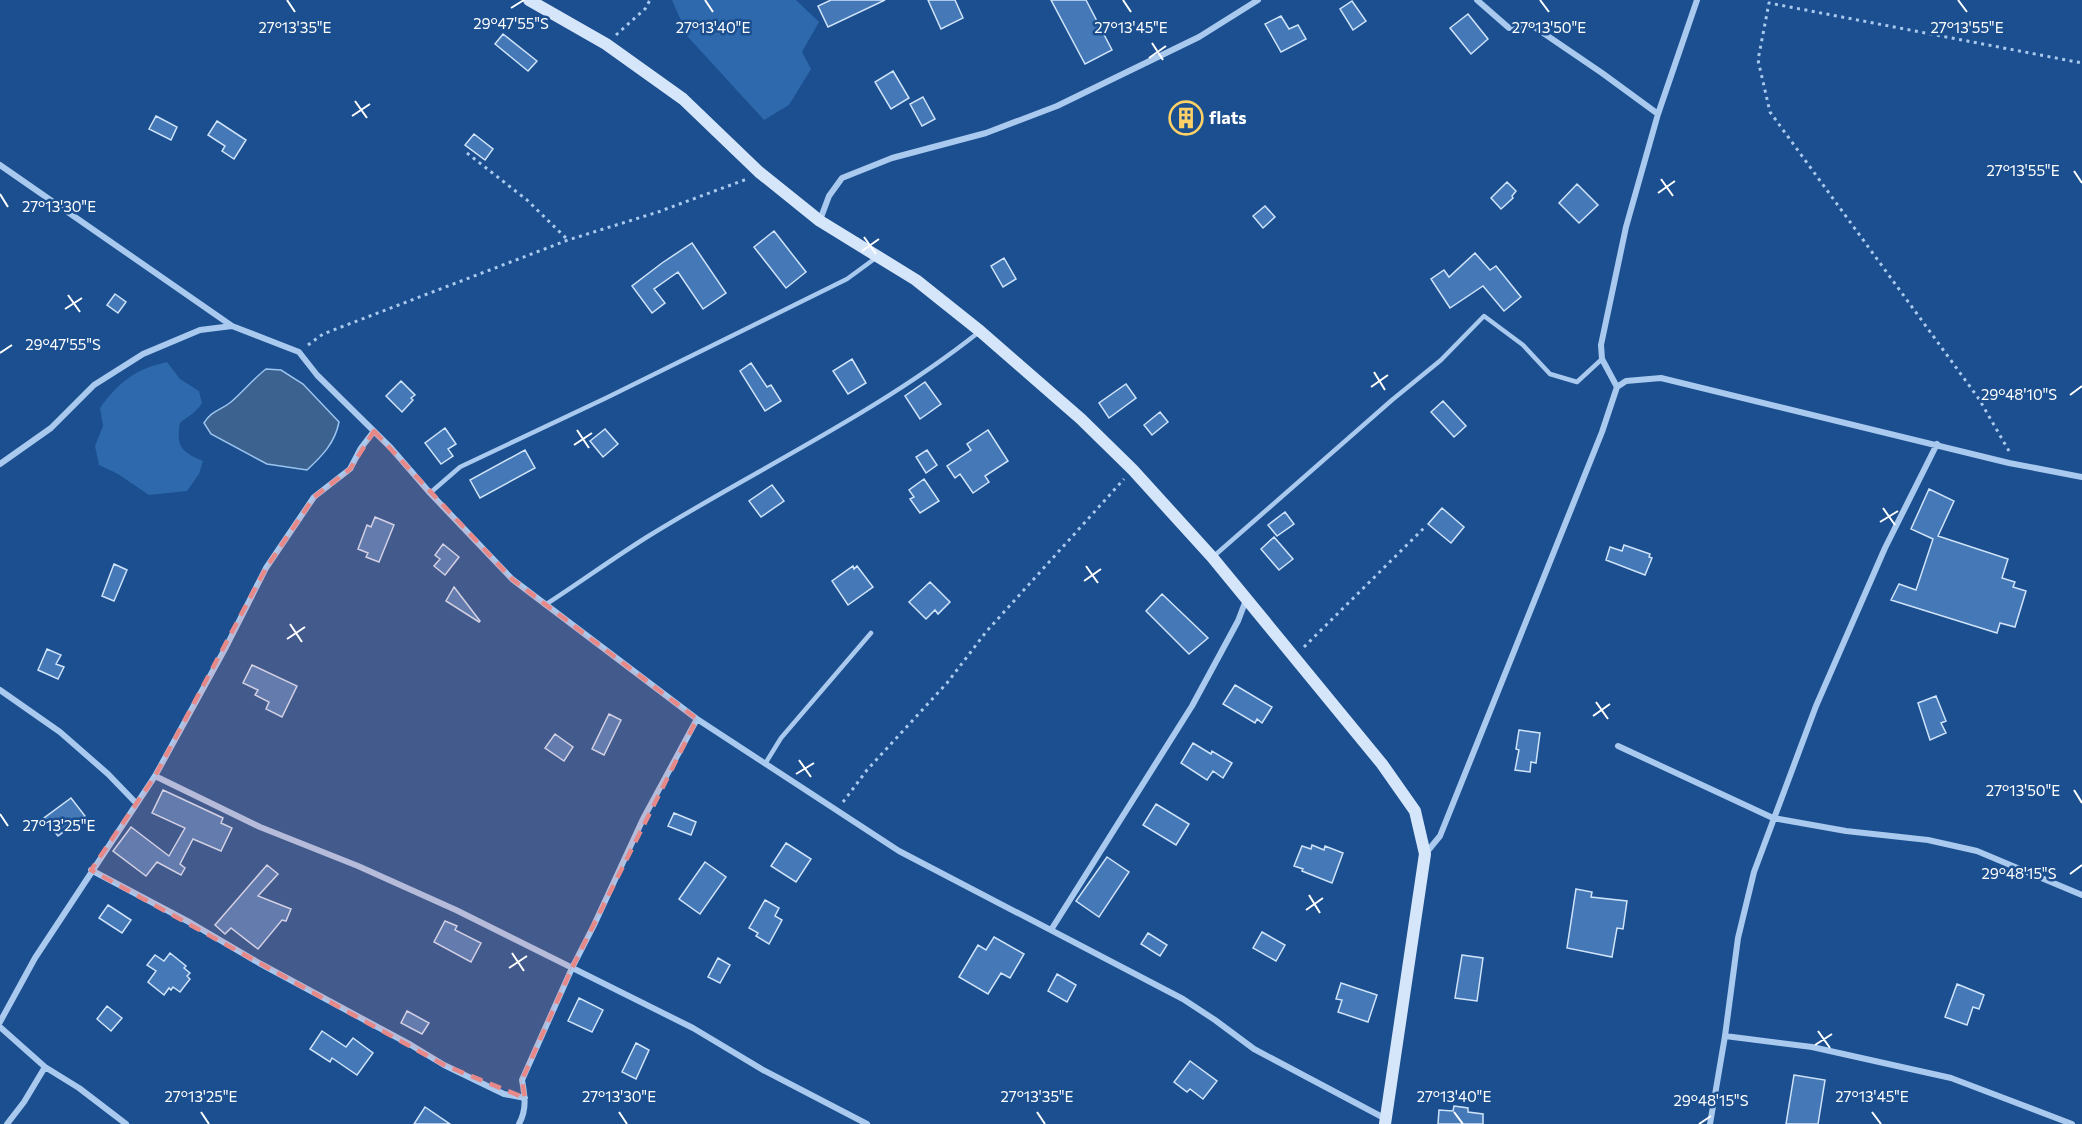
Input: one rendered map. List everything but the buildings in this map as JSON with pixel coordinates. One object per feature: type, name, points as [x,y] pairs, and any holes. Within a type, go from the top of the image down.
[{"type":"street","points":[[0,165],[232,326],[299,352],[317,375],[374,431],[512,579],[697,719],[899,851],[1183,999],[1254,1049],[1386,1122],[1425,854],[1415,811],[1382,764],[1212,557],[1133,470],[1081,419],[980,331],[916,280],[879,255],[820,221],[759,172],[683,99],[606,44],[529,0]]},
{"type":"street","points":[[820,221],[829,196],[842,178],[892,158],[986,134],[1058,106],[1199,37],[1258,0]]},
{"type":"street","points":[[1477,0],[1509,28],[1533,26],[1658,114]]},
{"type":"street","points":[[1617,387],[1602,359],[1601,345],[1626,227],[1658,114],[1697,0]]},
{"type":"street","points":[[0,464],[51,428],[94,385],[143,354],[200,330],[232,326]]},
{"type":"street","points":[[1425,854],[1440,836],[1602,432],[1617,387],[1626,381],[1661,378],[2009,463],[2082,477]]},
{"type":"street","points":[[126,1124],[79,1088],[45,1067],[0,1024],[35,958],[155,776],[226,647],[266,568],[314,497],[350,469],[361,448],[374,431]]},
{"type":"street","points":[[1710,1124],[1738,938],[1754,872],[1816,706],[1885,548],[1937,444]]},
{"type":"street","points":[[1052,930],[1059,914],[1192,706],[1238,621],[1247,598]]},
{"type":"street","points":[[0,690],[60,732],[108,774],[136,803]]},
{"type":"street","points":[[519,1124],[524,1115],[525,1098],[522,1080],[643,819],[697,719]]},
{"type":"street","points":[[1618,746],[1773,818],[1846,831],[1928,840],[1977,851],[2082,895]]},
{"type":"street","points":[[155,776],[260,827],[358,866],[456,910],[693,1028],[763,1070],[867,1124]]},
{"type":"street","points":[[91,870],[191,923],[444,1065],[504,1094],[525,1098]]},
{"type":"street","points":[[1725,1036],[1812,1047],[1951,1078],[2072,1124]]},
{"type":"street","points":[[7,1124],[24,1102],[45,1067]]},
{"type":"lane","points":[[430,493],[460,467],[847,279],[879,255]]},
{"type":"lane","points":[[1212,557],[1441,360],[1484,316],[1523,345],[1550,374],[1577,382],[1602,359]]},
{"type":"lane","points":[[545,605],[646,538],[870,406],[948,356],[980,331]]},
{"type":"lane","points":[[765,764],[781,738],[871,633]]},
{"type":"path","points":[[606,44],[645,9],[650,0]]},
{"type":"path","points":[[2009,463],[2010,452],[1979,399],[1770,112],[1758,60],[1771,2],[2082,63]]},
{"type":"path","points":[[467,153],[527,200],[568,240]]},
{"type":"path","points":[[299,352],[323,334],[568,240],[658,212],[750,178],[759,172]]},
{"type":"path","points":[[836,810],[867,770],[947,683],[986,632],[1133,470]]},
{"type":"path","points":[[1294,657],[1426,526]]},
{"type":"highlighted area","points":[[374,431],[512,579],[697,719],[572,968],[522,1080],[525,1098],[444,1065],[91,870],[155,776],[266,568],[314,497],[350,469]]},
{"type":"shaded area","points":[[672,0],[796,0],[819,22],[802,52],[811,69],[789,105],[764,120],[688,37]]},
{"type":"shaded area","points":[[167,362],[180,379],[199,391],[202,403],[195,412],[180,423],[179,438],[185,451],[203,461],[199,474],[187,491],[149,495],[118,474],[99,465],[95,446],[103,426],[100,408],[129,378],[146,368]]},
{"type":"shaded area","points":[[266,369],[281,370],[303,384],[339,422],[331,443],[307,470],[267,464],[211,434],[204,423],[213,413],[231,402]]},
{"type":"place","name":"flats","points":[[1186,118]]}]
